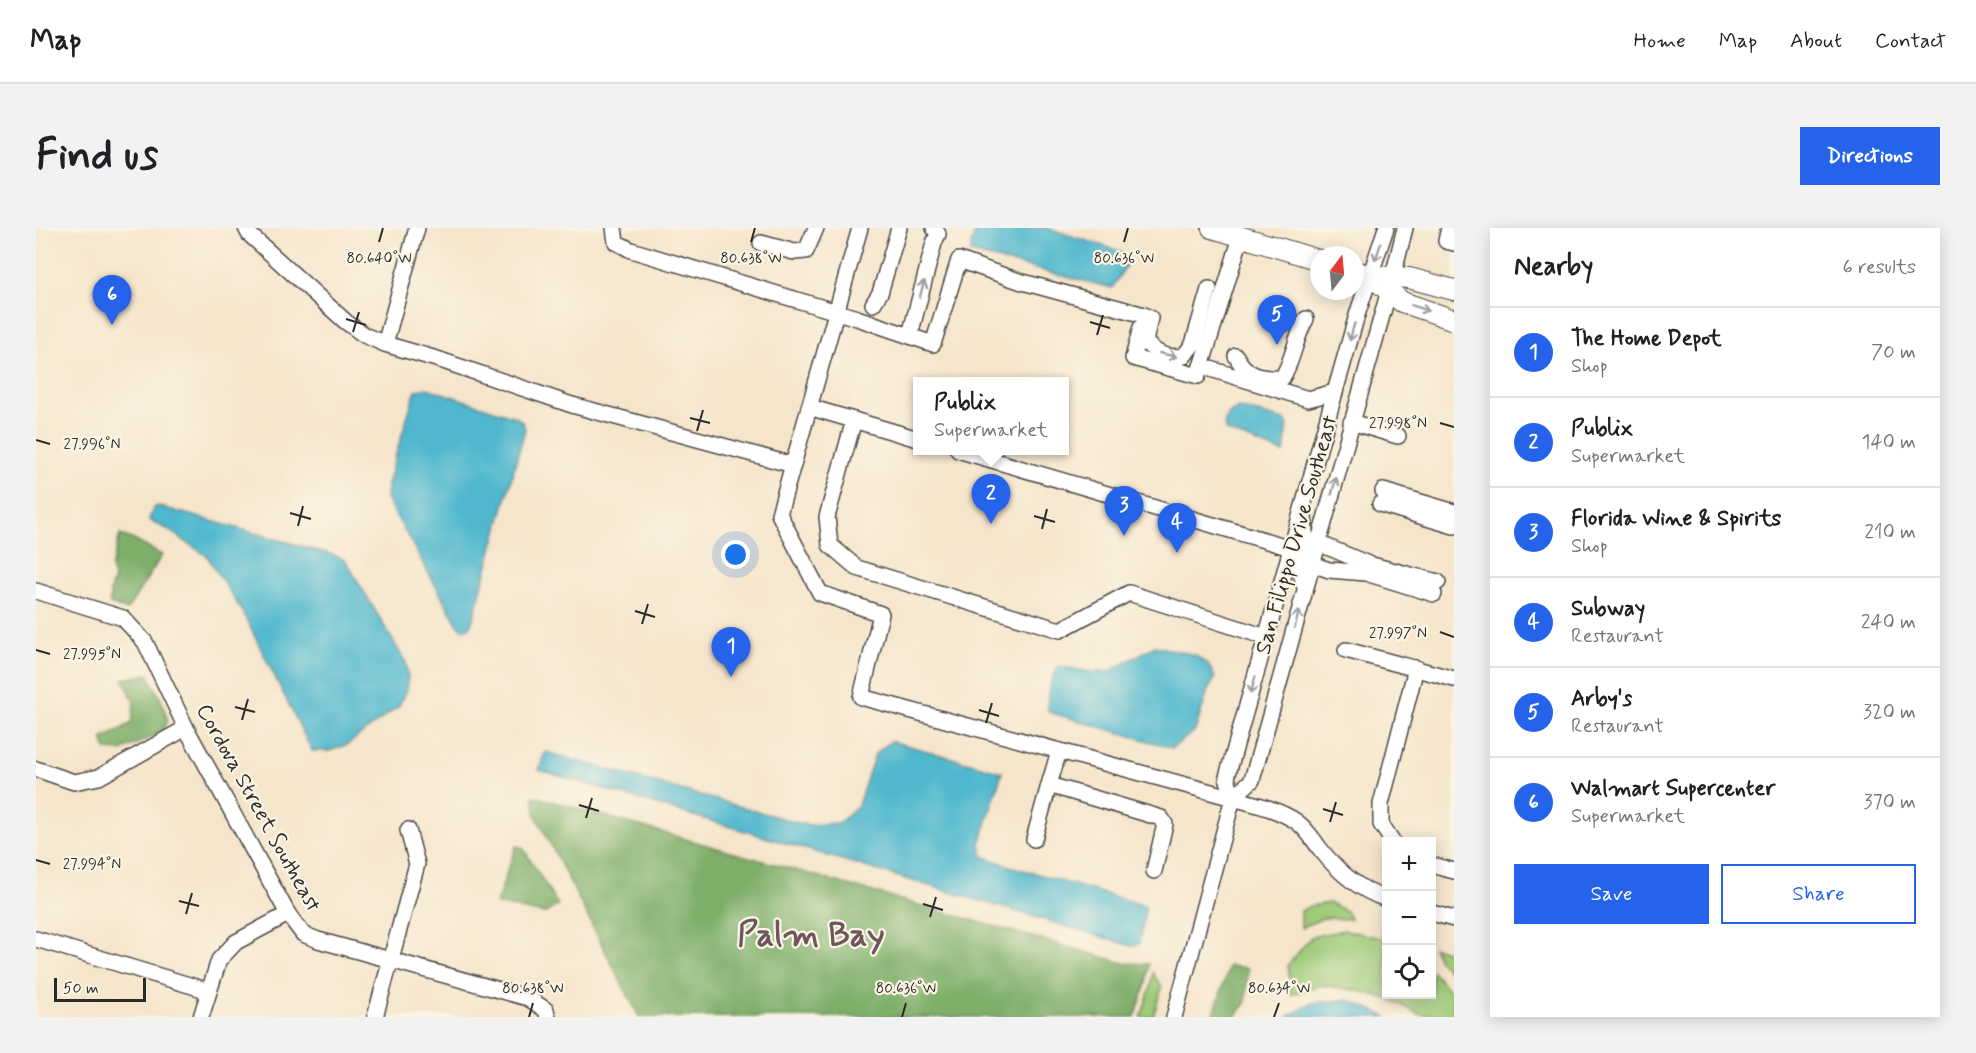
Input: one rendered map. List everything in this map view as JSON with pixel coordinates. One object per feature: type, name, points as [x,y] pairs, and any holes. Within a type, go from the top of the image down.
[{"type":"main road","points":[[1212,228],[1310,257]]},
{"type":"main road","points":[[1364,273],[1391,284],[1402,302],[1454,320]]},
{"type":"main road","points":[[1391,284],[1409,278],[1454,290]]},
{"type":"street","points":[[246,228],[249,234],[346,322],[364,335],[385,344],[440,360],[572,405],[793,465]]},
{"type":"street","points":[[385,344],[417,228]]},
{"type":"street","points":[[614,228],[616,242],[631,250],[933,344],[959,260],[1019,281],[1144,315],[1150,318],[1145,342],[1154,351],[1173,358],[1184,356],[1193,344],[1209,288]]},
{"type":"street","points":[[761,243],[794,252],[806,251],[816,228]]},
{"type":"street","points":[[860,228],[779,514],[820,592],[881,614],[861,697],[1233,798],[1284,815],[1299,823],[1333,865],[1350,880],[1370,893],[1382,898]]},
{"type":"street","points":[[873,304],[880,293],[899,228]]},
{"type":"street","points":[[910,335],[934,236],[924,228]]},
{"type":"street","name":"San Filippo Drive Southeast","points":[[1364,271],[1386,228]]},
{"type":"street","name":"San Filippo Drive Southeast","points":[[1233,798],[1252,780],[1405,228]]},
{"type":"street","points":[[1449,228],[1446,241],[1454,243]]},
{"type":"street","points":[[1200,371],[1241,237]]},
{"type":"street","name":"San Filippo Drive Southeast","points":[[1174,1017],[1233,798],[1227,777],[1335,392],[1357,300]]},
{"type":"street","points":[[1144,315],[1133,358],[1200,371],[1308,399],[1335,392]]},
{"type":"street","points":[[1236,356],[1242,367],[1249,373],[1282,378],[1289,366],[1300,328],[1306,319]]},
{"type":"street","points":[[1308,399],[1326,423]]},
{"type":"street","points":[[809,407],[913,438]]},
{"type":"street","points":[[854,420],[827,517],[830,545],[857,568],[1060,630],[1129,593],[1266,637]]},
{"type":"street","points":[[1351,422],[1398,436]]},
{"type":"street","points":[[975,455],[1291,548],[1297,556],[1305,591]]},
{"type":"street","points":[[1382,494],[1454,505]]},
{"type":"street","points":[[1382,494],[1454,512]]},
{"type":"street","points":[[1382,494],[1454,525]]},
{"type":"street","points":[[1304,504],[1305,533],[1312,564],[1329,570],[1365,573],[1436,588],[1368,564],[1318,543]]},
{"type":"street","name":"Cordova Street Southeast","points":[[36,591],[123,618],[145,642],[186,728],[288,914],[303,934],[528,999],[546,1010],[548,1017]]},
{"type":"street","points":[[1346,650],[1454,679]]},
{"type":"street","points":[[1390,837],[1381,824],[1381,804],[1416,668]]},
{"type":"street","points":[[36,770],[74,782],[99,777],[186,728]]},
{"type":"street","points":[[1034,839],[1059,751]]},
{"type":"street","points":[[1049,785],[1161,818],[1165,824],[1154,871]]},
{"type":"street","points":[[375,1017],[417,864],[408,830]]},
{"type":"street","points":[[1436,866],[1454,871]]},
{"type":"street","points":[[201,1017],[219,960],[236,942],[288,914]]},
{"type":"street","points":[[1436,914],[1454,919]]},
{"type":"street","points":[[36,939],[208,991]]},
{"type":"green space","points":[[120,535],[162,555],[127,610],[110,604],[114,577],[111,568]]},
{"type":"green space","points":[[148,674],[161,699],[168,721],[161,733],[121,751],[106,750],[102,739],[132,723],[134,702],[123,679]]},
{"type":"green space","points":[[534,796],[1124,963],[1149,964],[1146,984],[1135,1017],[639,1017],[535,814]]},
{"type":"green space","points":[[516,846],[523,848],[558,905],[544,914],[496,904]]},
{"type":"green space","points":[[1330,903],[1346,911],[1350,919],[1323,918],[1301,928],[1301,911],[1310,906]]},
{"type":"green space","points":[[1344,930],[1382,938],[1382,997],[1360,991],[1320,985],[1290,995],[1288,965],[1311,937]]},
{"type":"green space","points":[[1436,948],[1454,953],[1454,976],[1439,961]]},
{"type":"green space","points":[[1229,966],[1248,968],[1246,1002],[1236,1017],[1213,1017]]},
{"type":"green space","points":[[1153,973],[1162,987],[1153,1017],[1141,1017],[1151,986]]},
{"type":"green space","points":[[1436,976],[1454,996],[1454,1017],[1419,1014],[1388,999],[1436,999]]},
{"type":"water","points":[[977,228],[1047,228],[1119,251],[1127,257],[1127,264],[1112,288],[971,253],[971,245]]},
{"type":"water","points":[[427,388],[518,418],[525,429],[473,619],[469,628],[464,629],[458,625],[386,498],[387,484],[414,395],[417,390]]},
{"type":"water","points":[[1239,408],[1284,420],[1288,425],[1284,453],[1226,431],[1224,424],[1229,413]]},
{"type":"water","points":[[158,506],[340,557],[346,561],[406,663],[407,688],[398,707],[348,744],[330,751],[312,751],[242,611],[207,556],[149,520],[153,508]]},
{"type":"water","points":[[1155,646],[1195,655],[1208,664],[1215,678],[1208,690],[1195,731],[1172,748],[1048,712],[1050,688],[1059,666],[1090,672],[1109,672]]},
{"type":"water","points":[[891,741],[1002,772],[980,844],[983,856],[1146,906],[1139,944],[1132,946],[539,770],[545,752],[806,825],[839,823],[858,805],[875,754]]},
{"type":"water","points":[[1348,1000],[1388,1017],[1287,1017],[1313,1003]]},
{"type":"place","name":"Walmart Supercenter","points":[[112,325]]},
{"type":"place","name":"Arby's","points":[[1277,345]]},
{"type":"place","name":"Publix","points":[[991,524]]},
{"type":"place","name":"Florida Wine & Spirits","points":[[1124,536]]},
{"type":"place","name":"Subway","points":[[1177,553]]},
{"type":"place","name":"The Home Depot","points":[[731,677]]},
{"type":"district","name":"Palm Bay","points":[[811,935]]}]
